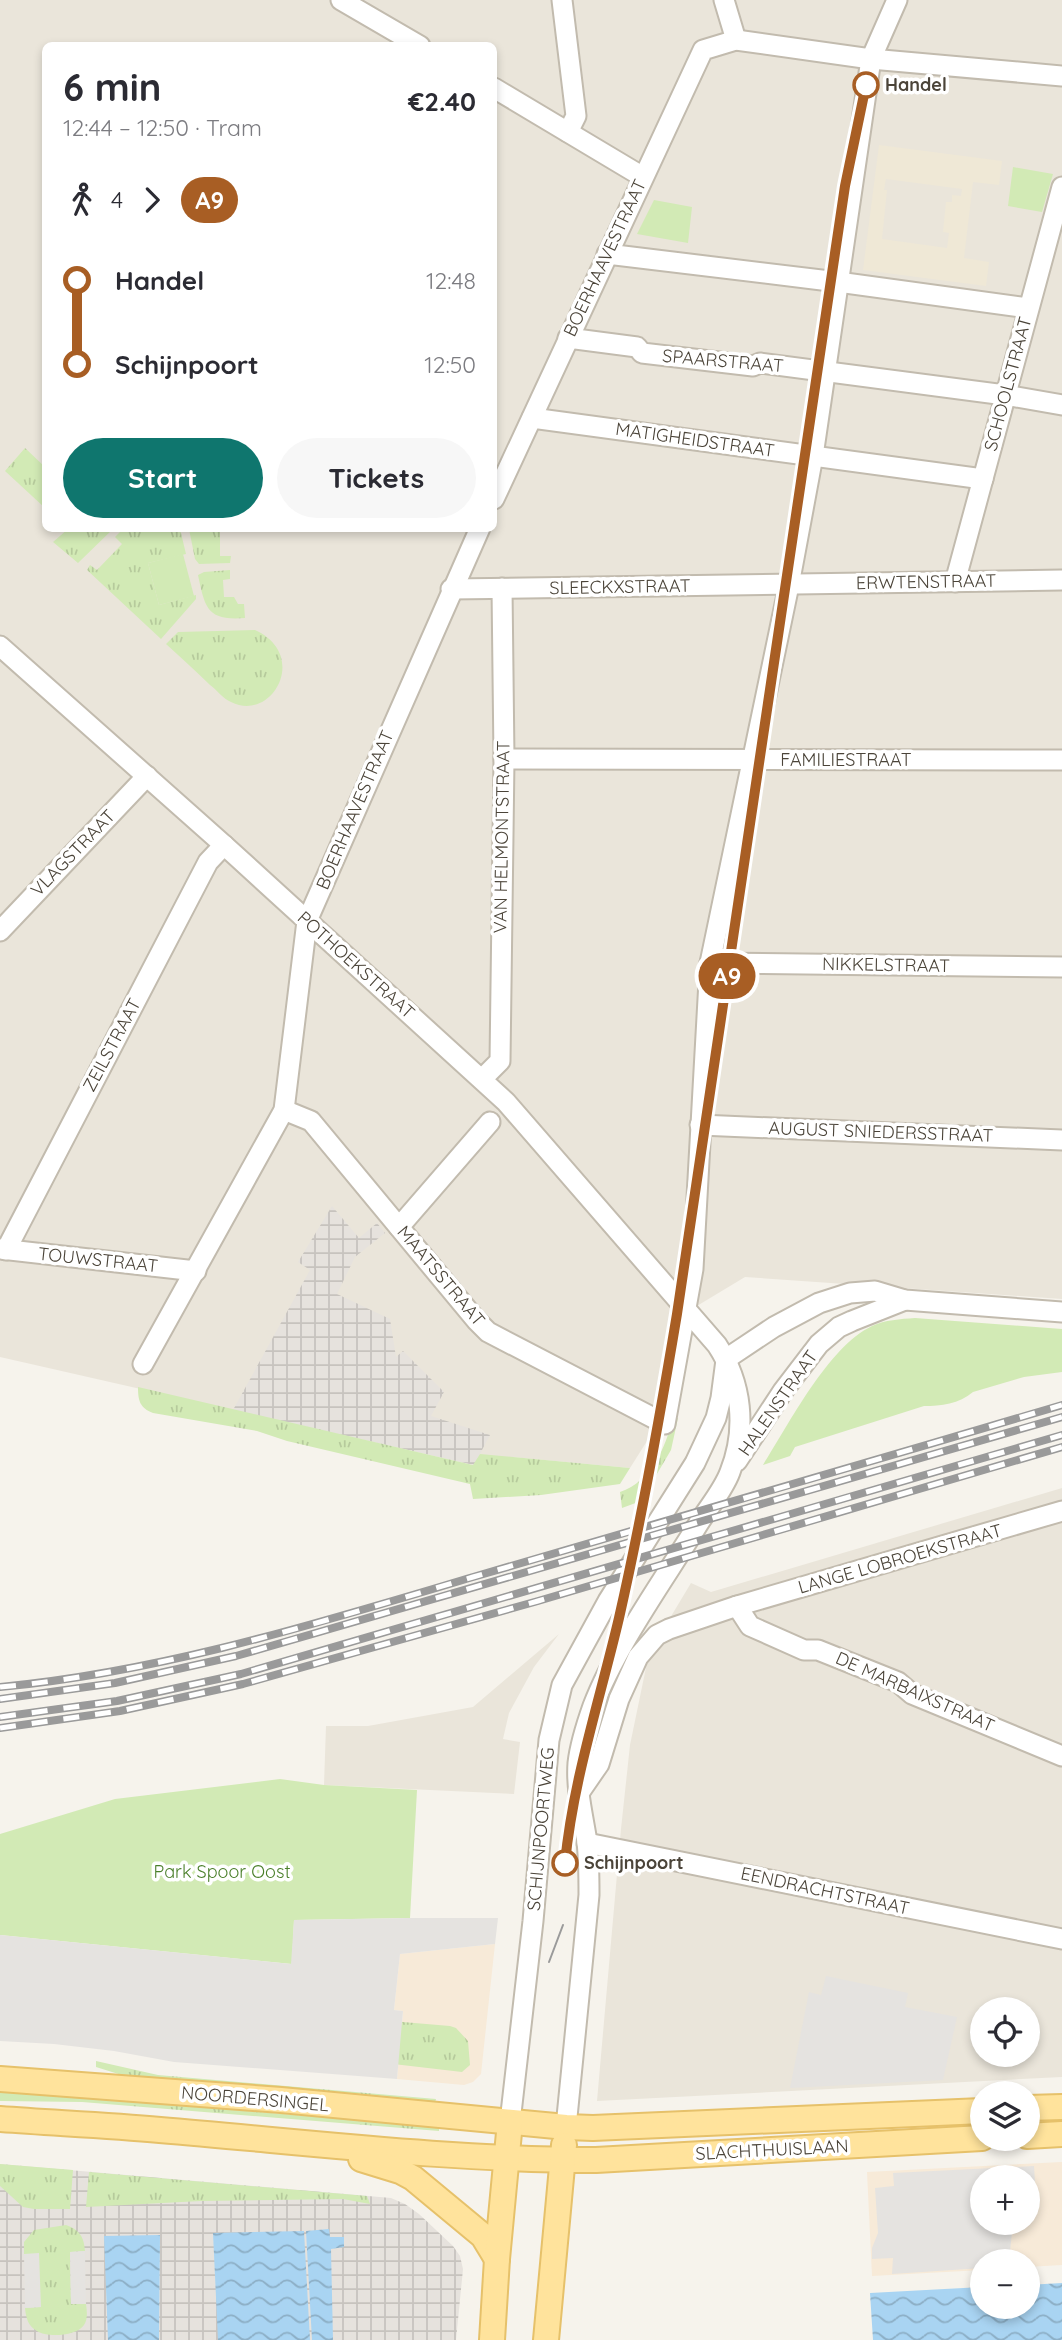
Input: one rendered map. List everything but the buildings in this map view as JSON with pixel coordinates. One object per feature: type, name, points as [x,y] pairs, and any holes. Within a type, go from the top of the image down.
[{"type":"main road","name":"NOORDERSINGEL","points":[[0,2079],[281,2100],[566,2127]]},
{"type":"main road","points":[[1040,2107],[1062,2106]]},
{"type":"main road","name":"SLACHTHUISLAAN","points":[[566,2127],[970,2112]]},
{"type":"main road","points":[[0,2119],[507,2158]]},
{"type":"main road","name":"SCHIJNPOORTWEG","points":[[492,2340],[510,2122]]},
{"type":"main road","name":"SCHIJNPOORTWEG","points":[[546,2340],[566,2127]]},
{"type":"main road","points":[[1040,2135],[1062,2134]]},
{"type":"main road","name":"SLACHTHUISLAAN","points":[[507,2158],[609,2160],[970,2139]]},
{"type":"main road","points":[[317,2145],[389,2167],[413,2178],[483,2236],[497,2259]]},
{"type":"street","points":[[341,0],[413,42]]},
{"type":"street","points":[[562,0],[576,116],[568,132]]},
{"type":"street","points":[[724,0],[736,40],[871,59],[1062,76]]},
{"type":"street","points":[[685,1309],[693,1269],[710,963],[789,585],[813,456],[871,59],[897,0]]},
{"type":"street","name":"BOERHAAVESTRAAT","points":[[497,493],[703,50],[736,40]]},
{"type":"street","points":[[497,90],[643,177]]},
{"type":"street","name":"SCHOOLSTRAAT","points":[[955,582],[1062,187]]},
{"type":"street","points":[[607,254],[1028,308]]},
{"type":"street","name":"SPAARSTRAAT","points":[[568,338],[637,347],[642,353],[753,366],[760,363],[1062,405]]},
{"type":"street","name":"MATIGHEIDSTRAAT","points":[[532,418],[983,479]]},
{"type":"street","name":"BOERHAAVESTRAAT","points":[[143,1364],[284,1110],[307,921],[478,532]]},
{"type":"street","name":"ERWTENSTRAAT","points":[[789,585],[1062,580]]},
{"type":"street","name":"SLEECKXSTRAAT","points":[[451,589],[789,585]]},
{"type":"street","name":"VAN HELMONTSTRAAT","points":[[482,1079],[500,1061],[504,759],[502,588]]},
{"type":"street","name":"POTHOEKSTRAAT","points":[[0,646],[224,845],[506,1102],[685,1309]]},
{"type":"street","name":"FAMILIESTRAAT","points":[[504,759],[1062,760]]},
{"type":"street","name":"VLAGSTRAAT","points":[[0,930],[147,776]]},
{"type":"street","name":"ZEILSTRAAT","points":[[3,1249],[208,862],[224,845]]},
{"type":"street","name":"NIKKELSTRAAT","points":[[710,963],[1062,967]]},
{"type":"street","name":"MAATSSTRAAT","points":[[284,1110],[311,1121],[488,1332],[665,1424],[685,1309]]},
{"type":"street","points":[[399,1227],[489,1122]]},
{"type":"street","name":"AUGUST SNIEDERSSTRAAT","points":[[700,1125],[1062,1140]]},
{"type":"street","name":"TOUWSTRAAT","points":[[3,1249],[196,1270]]},
{"type":"street","name":"HALENSTRAAT","points":[[726,1359],[774,1327],[835,1297],[850,1293],[875,1291],[905,1300],[1062,1312]]},
{"type":"street","name":"HALENSTRAAT","points":[[730,1473],[783,1391],[819,1344],[839,1327],[905,1300]]},
{"type":"street","name":"SCHIJNPOORTWEG","points":[[566,2127],[589,1895],[587,1843],[579,1793],[578,1762],[593,1707],[605,1680],[730,1473],[737,1444],[740,1405],[733,1375],[726,1359],[685,1309]]},
{"type":"street","name":"SCHIJNPOORTWEG","points":[[510,2122],[533,1921],[549,1740],[562,1685],[608,1601],[695,1463],[716,1418],[726,1359]]},
{"type":"street","name":"LANGE LOBROEKSTRAAT","points":[[737,1606],[1062,1511]]},
{"type":"street","name":"SCHIJNPOORTWEG","points":[[579,1793],[599,1764],[627,1678],[648,1644],[669,1629],[737,1606]]},
{"type":"street","name":"DE MARBAIXSTRAAT","points":[[737,1606],[750,1626],[804,1650],[818,1650],[898,1682],[912,1694],[1062,1756]]},
{"type":"street","name":"EENDRACHTSTRAAT","points":[[587,1843],[1062,1939]]},
{"type":"shaded area","points":[[0,0],[1062,0],[1062,1299],[745,1277],[672,1321],[654,1430],[630,1468],[512,1457],[474,1465],[0,1357]]},
{"type":"shaded area","points":[[879,145],[1002,161],[999,185],[973,182],[964,258],[989,262],[986,286],[863,270]],"holes":[[[886,179],[962,189],[961,196],[952,195],[952,202],[946,202],[943,232],[949,233],[947,248],[882,239]]]},
{"type":"shaded area","points":[[332,1206],[359,1238],[377,1223],[385,1233],[355,1257],[337,1294],[390,1319],[396,1357],[403,1351],[444,1392],[431,1416],[490,1435],[474,1465],[233,1410],[310,1270],[298,1262]]},
{"type":"shaded area","points":[[1062,1488],[1062,2077],[597,2101],[630,1745],[649,1653],[691,1583],[711,1592]]},
{"type":"shaded area","points":[[559,1634],[534,1667],[509,1713],[503,1739],[520,1742],[514,1794],[324,1785],[326,1726],[368,1726],[473,1707]]},
{"type":"shaded area","points":[[498,1918],[495,1944],[400,1954],[394,2010],[403,2011],[397,2079],[174,2062],[114,2051],[0,2041],[0,1935],[291,1964],[294,1920]]},
{"type":"shaded area","points":[[495,1944],[481,2074],[473,2082],[464,2085],[397,2079],[403,2011],[394,2010],[400,1954]]},
{"type":"shaded area","points":[[826,1976],[908,1993],[905,2007],[957,2017],[943,2080],[790,2088],[809,1992],[821,1995]]},
{"type":"shaded area","points":[[1062,2162],[1062,2265],[1040,2266],[1040,2249],[970,2249],[970,2271],[872,2276],[867,2172],[970,2167],[970,2235],[1040,2235],[1040,2165],[1004,2165]]},
{"type":"shaded area","points":[[0,2164],[391,2198],[419,2214],[460,2256],[463,2269],[456,2340],[0,2340]]},
{"type":"shaded area","points":[[970,2169],[970,2235],[1012,2235],[1010,2249],[970,2249],[970,2269],[892,2274],[893,2258],[872,2259],[872,2248],[878,2233],[875,2188],[894,2186],[893,2173]]},
{"type":"shaded area","points":[[85,2251],[86,2304],[71,2304],[70,2252]]},
{"type":"shaded area","points":[[39,2253],[41,2307],[25,2308],[24,2254]]},
{"type":"green space","points":[[1013,167],[1053,174],[1042,212],[1008,206]]},
{"type":"green space","points":[[654,200],[692,207],[688,243],[637,234]]},
{"type":"green space","points":[[25,448],[42,464],[42,505],[5,471]]},
{"type":"green space","points":[[65,532],[110,532],[78,563],[53,542]]},
{"type":"green space","points":[[120,532],[181,532],[186,554],[148,563],[159,605],[196,595],[196,599],[161,639],[87,570],[90,565],[97,570],[122,544],[115,537]]},
{"type":"green space","points":[[190,532],[220,532],[220,556],[231,556],[230,563],[199,564],[195,559]]},
{"type":"green space","points":[[183,554],[194,596],[159,605],[148,563]]},
{"type":"green space","points":[[230,570],[230,579],[223,580],[224,597],[234,597],[238,604],[244,604],[245,618],[215,614],[203,596],[198,575]]},
{"type":"green space","points":[[255,630],[271,641],[280,655],[282,669],[279,683],[271,695],[260,703],[246,706],[225,699],[166,644],[178,632]]},
{"type":"green space","points":[[915,1318],[1062,1329],[1062,1372],[1024,1377],[973,1392],[956,1402],[924,1406],[795,1447],[790,1456],[763,1465],[811,1388],[840,1351],[872,1326],[887,1321]]},
{"type":"green space","points":[[138,1387],[473,1465],[480,1454],[630,1468],[620,1484],[541,1495],[473,1499],[470,1484],[287,1441],[257,1431],[153,1413],[141,1403]]},
{"type":"green space","points":[[673,1418],[678,1418],[671,1450],[641,1501],[622,1508],[620,1492],[631,1487],[649,1472],[666,1441]]},
{"type":"green space","name":"Park Spoor Oost","points":[[280,1779],[324,1785],[417,1790],[410,1918],[294,1920],[292,1964],[0,1935],[0,1834],[115,1799]]},
{"type":"green space","points":[[320,2015],[456,2028],[468,2041],[470,2065],[462,2072],[316,2055]]},
{"type":"green space","points":[[96,2061],[158,2075],[436,2099],[435,2103],[128,2077],[96,2067]]},
{"type":"green space","points":[[0,2091],[439,2127],[439,2131],[82,2102],[0,2101]]},
{"type":"green space","points":[[0,2164],[73,2170],[70,2209],[23,2207],[0,2186]]},
{"type":"green space","points":[[89,2172],[367,2196],[370,2204],[343,2199],[201,2201],[86,2207]]},
{"type":"green space","points":[[66,2225],[75,2229],[84,2242],[85,2251],[70,2252],[71,2304],[86,2304],[87,2318],[84,2325],[75,2332],[48,2335],[34,2329],[26,2315],[25,2308],[40,2307],[24,2254],[24,2242],[34,2230]]},
{"type":"water","points":[[329,2229],[330,2237],[344,2237],[344,2247],[331,2249],[333,2340],[312,2340],[306,2231]]},
{"type":"water","points":[[304,2231],[310,2340],[218,2340],[213,2233]]},
{"type":"water","points":[[160,2235],[159,2340],[108,2340],[104,2236]]},
{"type":"water","points":[[1062,2283],[1062,2340],[873,2340],[870,2293],[970,2288],[970,2319],[1040,2319],[1040,2284]]},
{"type":"tram line","name":"A9","points":[[565,1863],[570,1820],[652,1467],[845,186],[866,85]]},
{"type":"tram line","points":[[549,1962],[563,1925]]},
{"type":"railway","points":[[0,1687],[120,1670],[239,1644],[1062,1405]]},
{"type":"railway","points":[[0,1699],[115,1683],[236,1656],[1062,1417]]},
{"type":"railway","points":[[0,1717],[117,1701],[241,1674],[1062,1435]]},
{"type":"railway","points":[[0,1728],[120,1711],[243,1684],[538,1601],[1062,1447]]},
{"type":"place","name":"Handel","points":[[866,85]]},
{"type":"place","name":"Schijnpoort","points":[[565,1863]]}]
